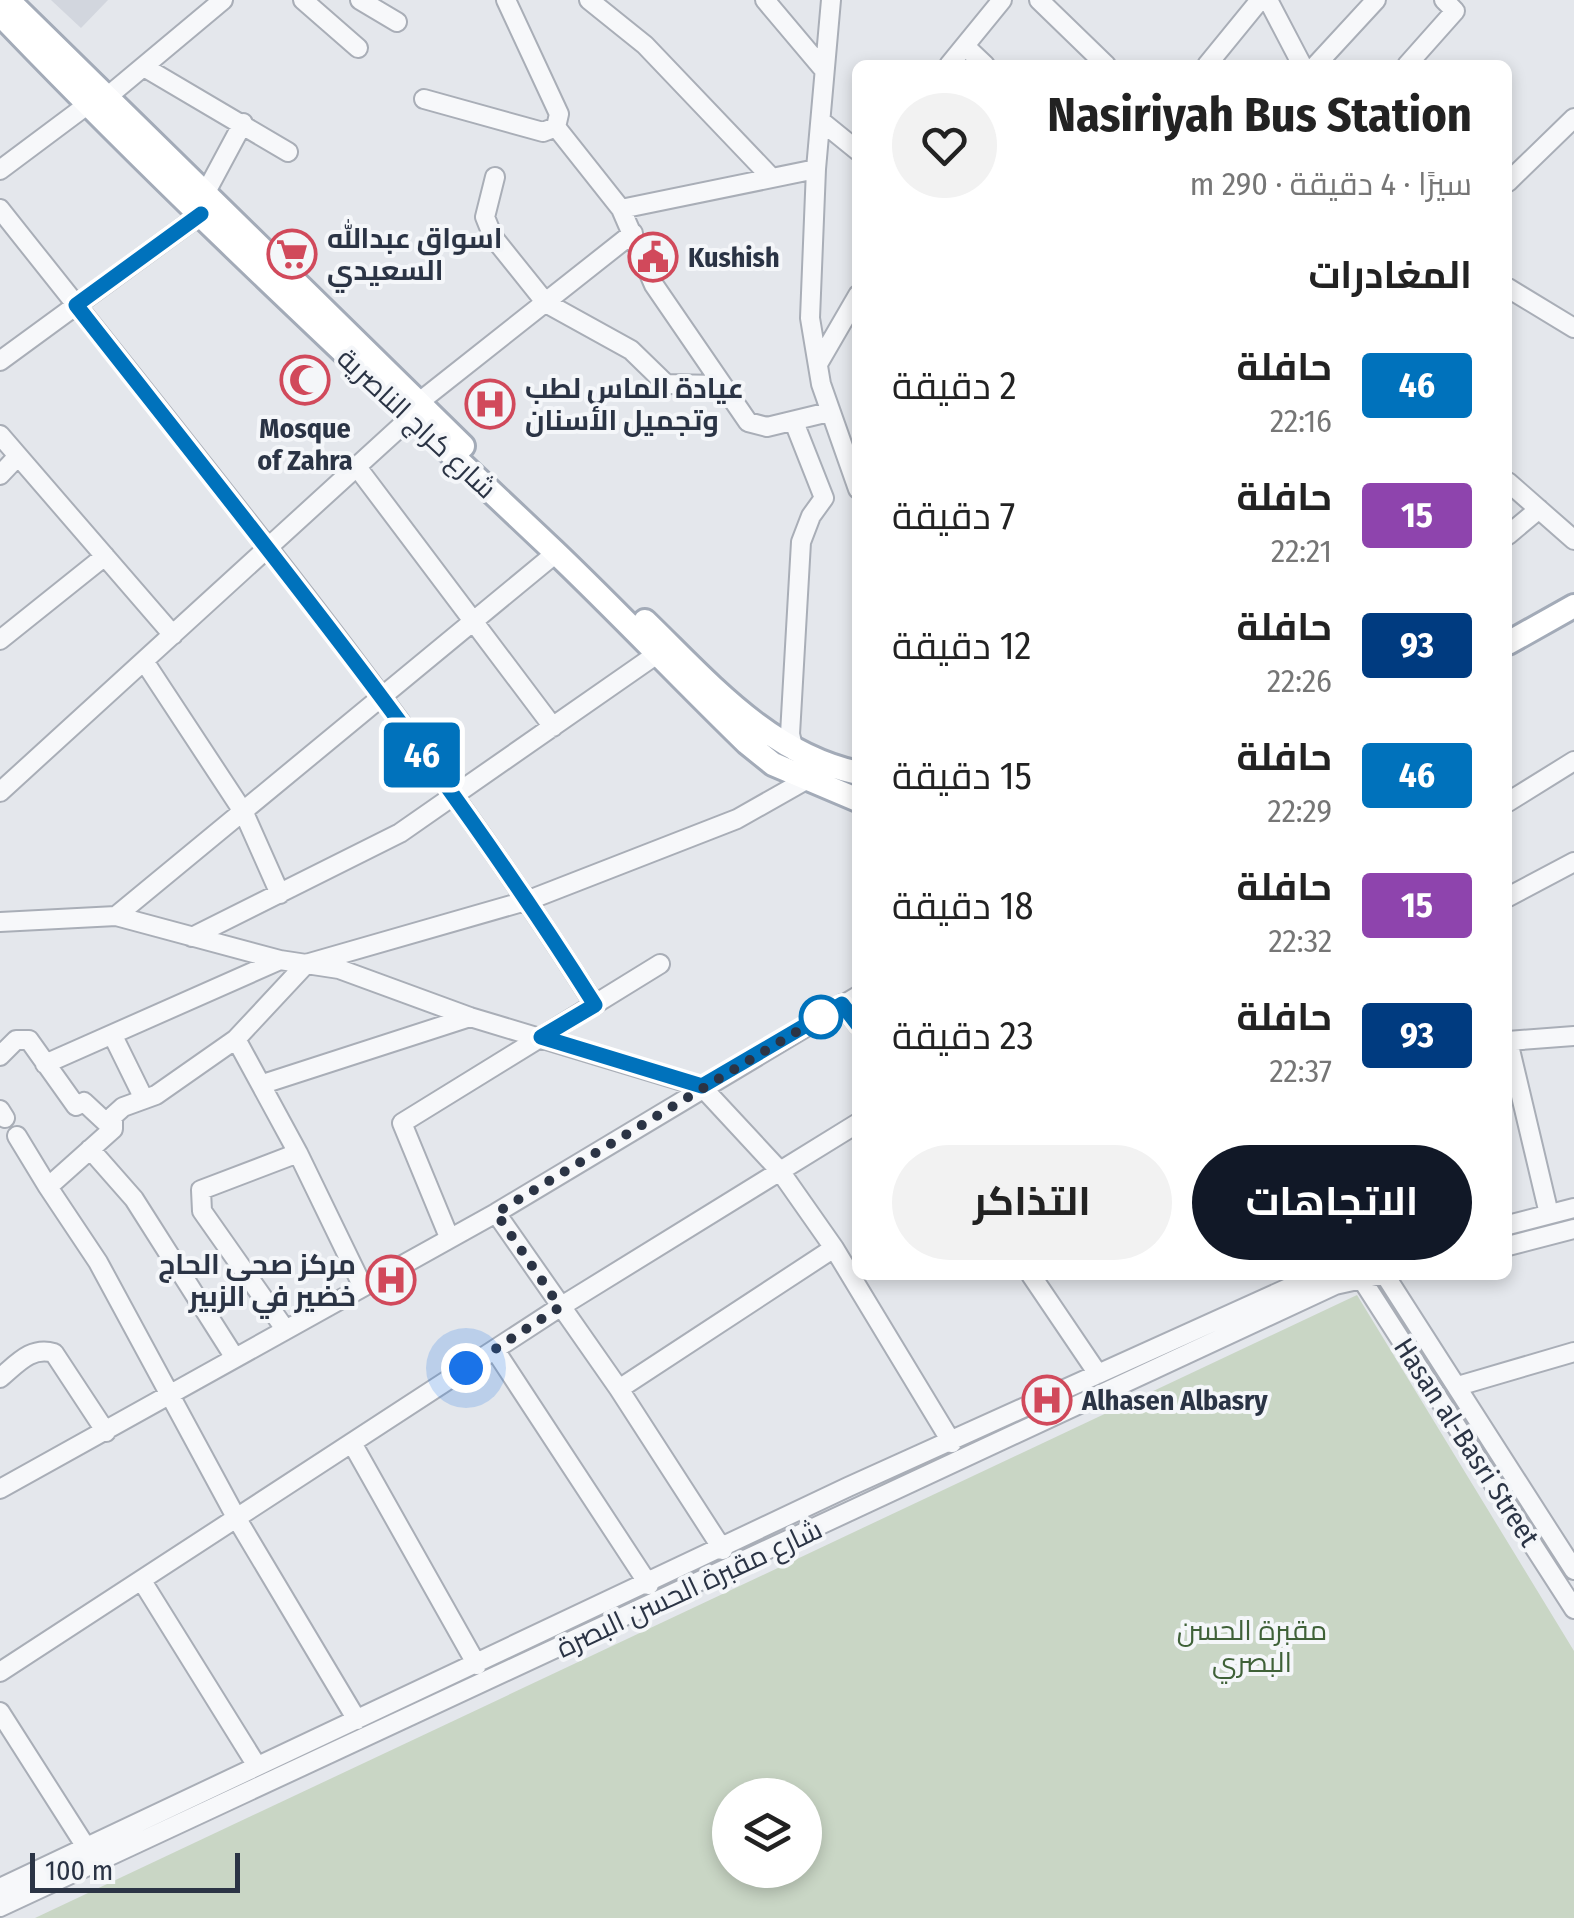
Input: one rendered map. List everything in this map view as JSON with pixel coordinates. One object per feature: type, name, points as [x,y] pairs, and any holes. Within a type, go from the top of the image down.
[{"type":"main road","name":"شارع كراج الناصرية","points":[[8,0],[97,101]]},
{"type":"main road","name":"شارع كراج الناصرية","points":[[0,14],[203,203],[747,744],[773,764],[852,798]]},
{"type":"main road","name":"شارع كراج الناصرية","points":[[414,410],[765,733],[794,752],[852,772]]},
{"type":"main road","points":[[1512,640],[1574,606]]},
{"type":"street","points":[[303,0],[358,48]]},
{"type":"street","points":[[360,0],[396,22]]},
{"type":"street","points":[[506,0],[559,114],[556,127]]},
{"type":"street","points":[[589,0],[644,46],[770,176]]},
{"type":"street","points":[[765,0],[824,70]]},
{"type":"street","points":[[830,0],[816,169],[810,318],[829,412],[852,474]]},
{"type":"street","points":[[954,60],[1002,0]]},
{"type":"street","points":[[1039,0],[1101,60]]},
{"type":"street","points":[[1211,60],[1260,0]]},
{"type":"street","points":[[1268,0],[1299,60]]},
{"type":"street","points":[[1321,60],[1376,0]]},
{"type":"street","points":[[1411,60],[1455,11],[1444,0]]},
{"type":"street","points":[[0,170],[144,67],[213,3]]},
{"type":"street","points":[[965,46],[980,60]]},
{"type":"street","points":[[144,67],[288,152]]},
{"type":"street","points":[[424,98],[542,132],[556,127]]},
{"type":"street","points":[[1512,178],[1574,118]]},
{"type":"street","points":[[821,120],[852,147]]},
{"type":"street","points":[[0,361],[203,203],[243,124]]},
{"type":"street","points":[[556,127],[621,209],[654,285],[718,385],[754,426],[794,422],[829,412]]},
{"type":"street","points":[[621,209],[816,169]]},
{"type":"street","points":[[495,177],[485,217],[493,237],[546,302],[630,350],[666,384],[718,385]]},
{"type":"street","points":[[0,208],[268,548],[528,900],[595,1005]]},
{"type":"street","points":[[0,792],[414,410],[634,233]]},
{"type":"street","points":[[1512,290],[1574,328]]},
{"type":"street","points":[[818,364],[852,305]]},
{"type":"street","points":[[794,422],[824,498]]},
{"type":"street","points":[[0,435],[173,635]]},
{"type":"street","points":[[0,475],[18,456]]},
{"type":"street","points":[[357,466],[553,726]]},
{"type":"street","points":[[1512,486],[1574,540]]},
{"type":"street","points":[[794,752],[791,717],[801,542],[824,498],[852,490]]},
{"type":"street","points":[[1512,531],[1538,509]]},
{"type":"street","points":[[116,916],[556,553]]},
{"type":"street","points":[[2,634],[105,556]]},
{"type":"street","points":[[192,937],[400,833],[656,654]]},
{"type":"street","points":[[144,661],[244,813],[280,894]]},
{"type":"street","points":[[1512,800],[1574,761]]},
{"type":"street","points":[[113,1129],[113,1116],[236,1039],[306,964],[528,900],[737,819],[806,780]]},
{"type":"street","points":[[1512,895],[1574,862]]},
{"type":"street","points":[[0,922],[116,916],[280,960],[339,969],[470,1016],[702,1086],[780,1171],[852,1278]]},
{"type":"street","points":[[45,1064],[280,960]]},
{"type":"street","points":[[449,1237],[402,1122],[660,964]]},
{"type":"street","points":[[0,1489],[496,1213],[850,1000]]},
{"type":"street","points":[[263,1084],[470,1016]]},
{"type":"street","points":[[113,1036],[144,1099]]},
{"type":"street","points":[[1512,1041],[1574,1036]]},
{"type":"street","points":[[0,1056],[22,1038],[28,1040],[76,1106],[84,1102],[113,1129]]},
{"type":"street","points":[[236,1039],[263,1084],[362,1285]]},
{"type":"street","points":[[1512,1058],[1549,1214]]},
{"type":"street","points":[[0,1672],[560,1307],[852,1126]]},
{"type":"street","points":[[48,1187],[113,1129]]},
{"type":"street","points":[[17,1136],[98,1262],[173,1394],[237,1519],[357,1720]]},
{"type":"street","points":[[90,1148],[134,1199],[235,1358]]},
{"type":"street","points":[[285,1329],[224,1246],[199,1200],[201,1190],[209,1186],[298,1153]]},
{"type":"street","points":[[1512,1225],[1574,1208]]},
{"type":"street","points":[[496,1213],[619,1389],[723,1550]]},
{"type":"street","points":[[1512,1245],[1574,1229]]},
{"type":"street","points":[[619,1389],[834,1248]]},
{"type":"street","points":[[853,1280],[952,1443]]},
{"type":"street","points":[[1034,1280],[1098,1374]]},
{"type":"street","name":"شارع مقبرة الحسن البصرة","points":[[0,1888],[649,1585],[848,1487],[1306,1280]]},
{"type":"street","name":"شارع مقبرة الحسن البصرة","points":[[0,1907],[1336,1285],[1355,1280]]},
{"type":"street","name":"Hasan al-Basri Street","points":[[1373,1280],[1574,1609]]},
{"type":"street","name":"Hasan al-Basri Street","points":[[1374,1280],[1458,1386],[1574,1570]]},
{"type":"street","points":[[495,1350],[649,1585]]},
{"type":"street","points":[[1458,1386],[1574,1352]]},
{"type":"street","points":[[0,1378],[32,1353],[54,1353],[106,1432]]},
{"type":"street","points":[[352,1442],[477,1664]]},
{"type":"street","points":[[848,1487],[860,1508]]},
{"type":"street","points":[[142,1581],[257,1766]]},
{"type":"street","points":[[551,1630],[560,1648]]},
{"type":"street","points":[[0,1712],[86,1847]]},
{"type":"shaded area","points":[[51,0],[108,0],[81,28]]},
{"type":"green space","name":"مقبرة الحسن البصري","points":[[1357,1295],[1574,1651],[1574,1918],[35,1918]]},
{"type":"bus line","name":"46","points":[[201,214],[76,305],[268,548],[545,926],[595,1005],[541,1037],[702,1086],[842,1004],[852,1017]]},
{"type":"place","name":"اسواق عبدالله السعيدي","points":[[292,254]]},
{"type":"place","name":"Kushish","points":[[653,257]]},
{"type":"place","name":"Mosque of Zahra","points":[[305,380]]},
{"type":"place","name":"عيادة الماس لطب وتجميل الأسنان","points":[[490,404]]},
{"type":"place","name":"مركز صحي الحاج خضير في الزبير","points":[[391,1280]]},
{"type":"place","name":"Alhasen Albasry","points":[[1047,1400]]},
{"type":"route","points":[[466,1368],[560,1307],[496,1213],[821,1017]]}]
